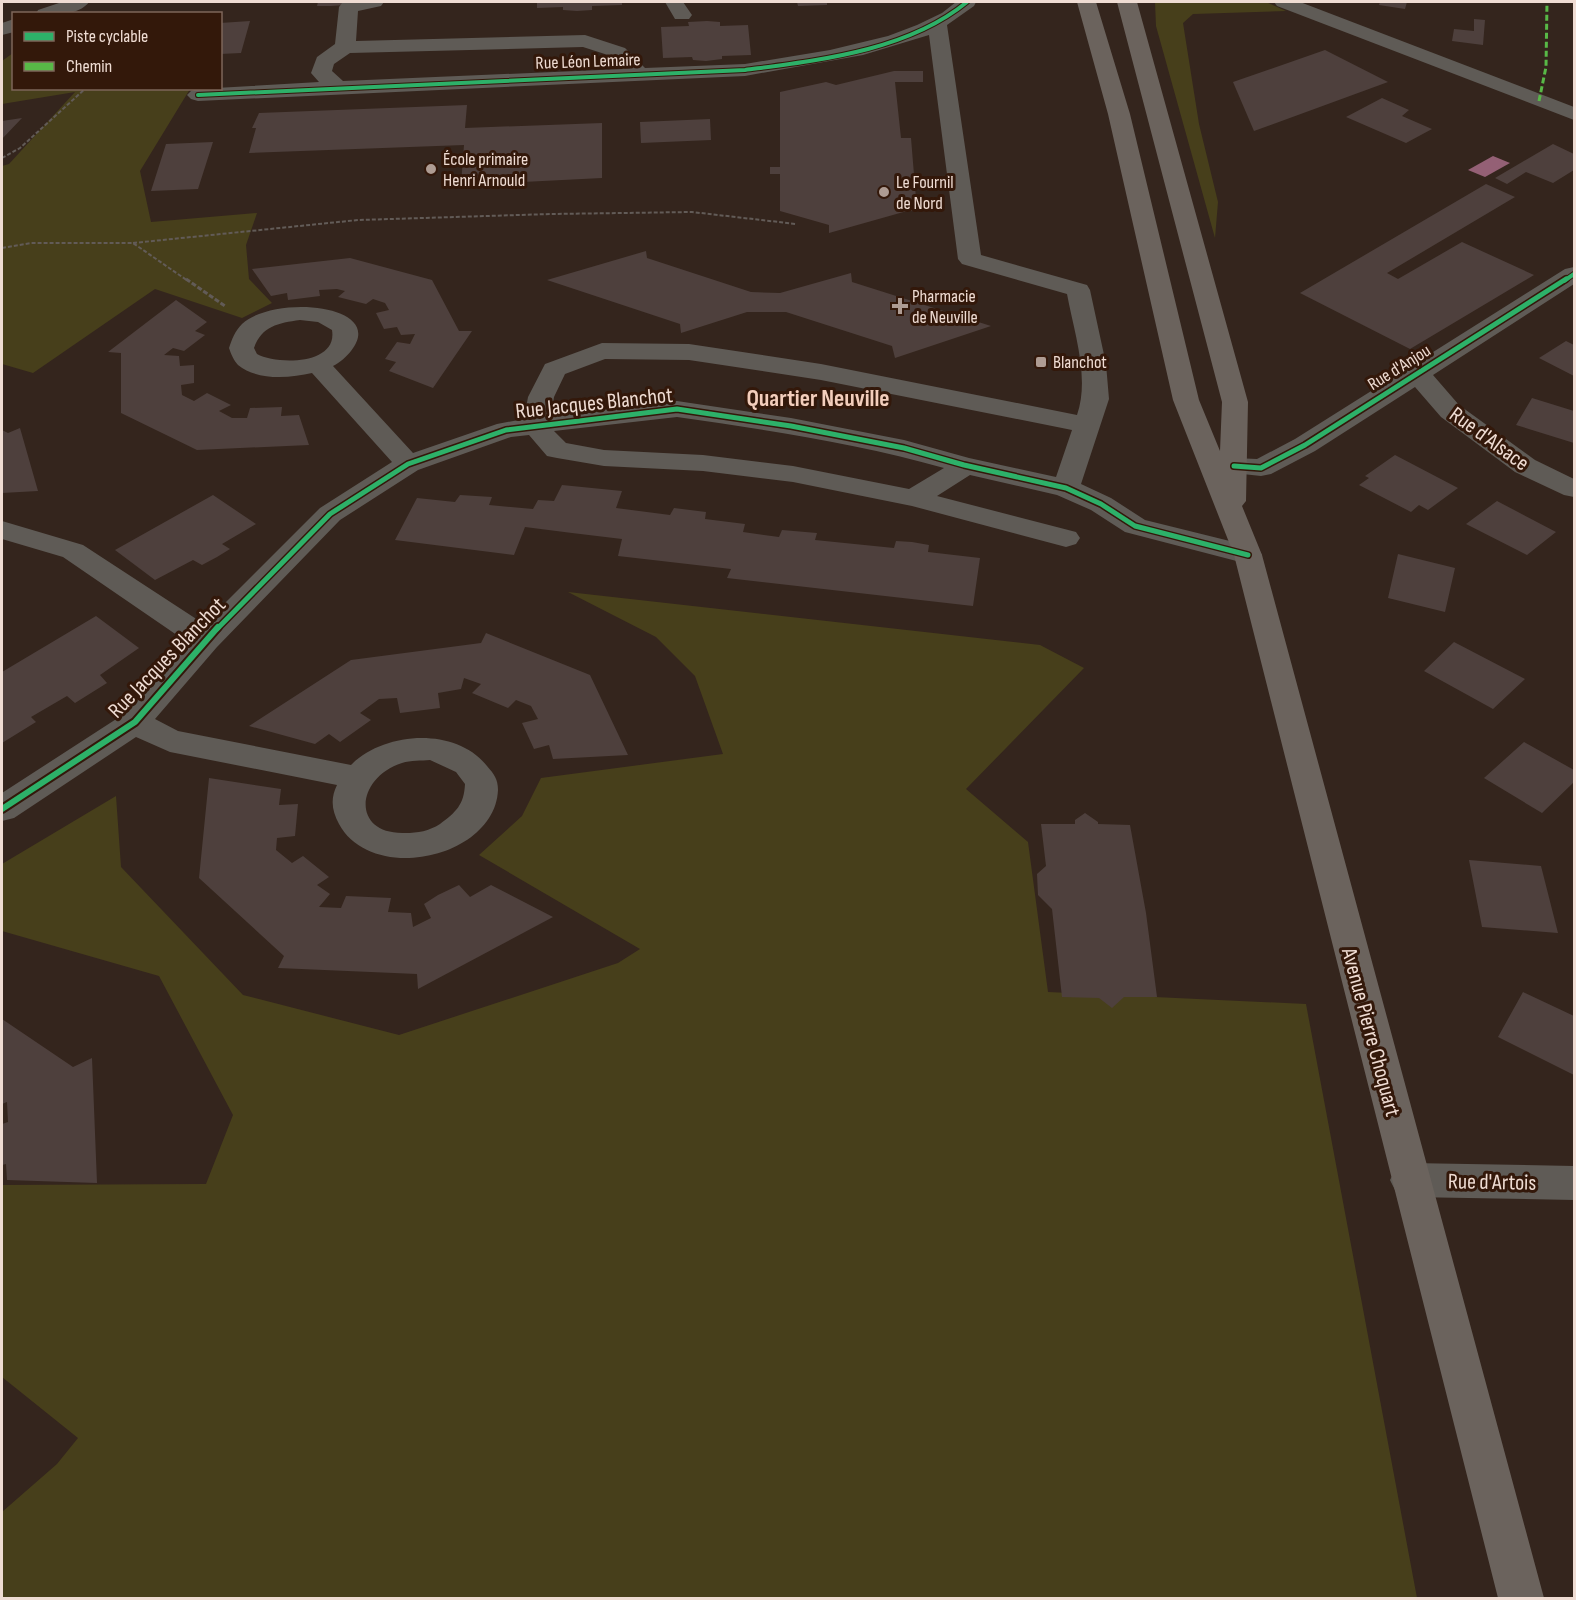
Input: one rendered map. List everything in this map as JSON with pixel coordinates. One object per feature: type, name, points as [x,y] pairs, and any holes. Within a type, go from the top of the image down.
[{"type":"main road","points":[[1086,2],[1119,114],[1186,400],[1231,509]]},
{"type":"main road","name":"Avenue Pierre Choquart","points":[[1127,2],[1234,402],[1231,509],[1248,555],[1521,1599]]},
{"type":"street","points":[[51,12],[79,2]]},
{"type":"street","points":[[345,47],[349,7],[374,2]]},
{"type":"street","name":"Rue Léon Lemaire","points":[[198,95],[745,70],[856,51],[938,23],[967,2]]},
{"type":"street","points":[[1284,2],[1338,13],[1575,114]]},
{"type":"street","points":[[938,23],[970,259],[1078,290],[1093,364],[1096,399],[1066,488]]},
{"type":"street","points":[[338,87],[321,73],[324,61],[345,47],[585,40],[618,52],[640,75]]},
{"type":"street","name":"Rue d'Anjou","points":[[1234,466],[1261,468],[1305,445],[1575,274]]},
{"type":"street","points":[[300,313],[316,314],[339,323],[345,331],[345,340],[341,349],[318,364],[282,371],[264,369],[251,363],[243,355],[241,345],[245,336],[255,326],[268,320],[300,313]]},
{"type":"street","points":[[1066,538],[914,498],[793,474],[703,463],[604,458],[557,450],[536,427],[541,397],[554,369],[602,351],[689,352],[821,372],[1088,425]]},
{"type":"street","points":[[318,364],[408,464]]},
{"type":"street","name":"Rue d'Alsace","points":[[1417,373],[1444,405],[1459,418],[1525,466],[1575,489]]},
{"type":"street","name":"Rue Jacques Blanchot","points":[[2,809],[135,722],[206,640],[330,514],[408,464],[506,430],[677,409],[791,426],[904,448],[964,465],[1066,488],[1101,504],[1135,525],[1248,555]]},
{"type":"street","points":[[914,498],[954,474],[964,465]]},
{"type":"street","points":[[2,530],[73,551],[206,640]]},
{"type":"street","points":[[135,722],[170,741],[359,778]]},
{"type":"street","name":"Rue d'Artois","points":[[1410,1180],[1575,1183]]},
{"type":"path","points":[[2,158],[20,148],[84,90]]},
{"type":"path","points":[[2,248],[31,243],[133,243],[358,220],[551,214],[692,212],[796,224]]},
{"type":"path","points":[[133,243],[255,326]]},
{"type":"shaded area","points":[[1155,2],[1266,2],[1286,11],[1193,14],[1183,23],[1199,124],[1218,202],[1215,238],[1156,26]]},
{"type":"shaded area","points":[[12,54],[12,90],[189,90],[140,171],[151,222],[257,213],[246,245],[249,279],[272,303],[242,318],[155,289],[33,373],[2,364],[2,166],[9,164],[75,92],[2,104],[2,61]]},
{"type":"shaded area","points":[[1493,156],[1510,163],[1485,177],[1468,170]]},
{"type":"shaded area","points":[[568,592],[1040,645],[1084,668],[966,789],[1028,842],[1048,992],[1306,1004],[1417,1598],[2,1598],[2,1512],[57,1464],[78,1438],[2,1377],[2,1185],[206,1184],[233,1115],[159,976],[2,931],[2,864],[116,796],[121,867],[243,995],[399,1035],[618,963],[640,949],[479,855],[522,816],[541,778],[723,754],[695,676],[656,637]]},
{"type":"building","points":[[318,2],[347,2],[346,5],[317,6]]},
{"type":"building","points":[[537,2],[622,2],[622,5],[592,6],[592,10],[577,11],[563,10],[563,7],[537,8]]},
{"type":"building","points":[[797,2],[827,2],[827,5],[798,6]]},
{"type":"building","points":[[1380,2],[1407,2],[1405,9],[1379,5]]},
{"type":"building","points":[[1474,19],[1485,20],[1483,45],[1452,41],[1454,29],[1474,31]]},
{"type":"building","points":[[250,21],[241,53],[222,54],[222,23]]},
{"type":"building","points":[[688,22],[720,22],[720,26],[748,25],[751,55],[722,56],[722,59],[706,61],[693,60],[692,57],[663,58],[661,27],[689,26]]},
{"type":"building","points":[[1325,50],[1388,82],[1254,131],[1233,82]]},
{"type":"building","points":[[894,71],[923,71],[923,82],[895,82],[901,138],[911,138],[917,211],[907,211],[829,233],[829,225],[780,211],[780,174],[770,174],[770,167],[780,167],[780,92],[826,82],[836,85]]},
{"type":"building","points":[[1382,98],[1409,110],[1402,116],[1432,129],[1406,143],[1346,117]]},
{"type":"building","points":[[467,105],[465,128],[602,123],[602,178],[461,185],[464,145],[249,153],[256,128],[252,128],[259,113]]},
{"type":"building","points":[[22,118],[2,139],[2,121]]},
{"type":"building","points":[[710,119],[711,140],[641,143],[640,122]]},
{"type":"building","points":[[213,142],[198,189],[151,191],[166,144]]},
{"type":"building","points":[[1553,144],[1574,154],[1574,170],[1553,183],[1526,172],[1507,184],[1495,178]]},
{"type":"building","points":[[1486,184],[1515,197],[1387,273],[1398,279],[1462,242],[1534,275],[1410,349],[1300,293]]},
{"type":"building","points":[[646,251],[647,258],[751,292],[780,293],[851,273],[852,282],[991,326],[895,358],[892,346],[786,312],[747,312],[681,333],[680,324],[547,280]]},
{"type":"building","points":[[350,258],[432,280],[459,331],[472,331],[433,388],[389,371],[396,362],[385,359],[397,342],[410,344],[415,334],[401,335],[397,327],[384,329],[376,313],[389,310],[385,303],[373,299],[366,304],[338,297],[345,291],[337,289],[319,290],[320,296],[288,300],[287,293],[271,296],[252,269]]},
{"type":"building","points":[[176,300],[207,322],[195,331],[205,335],[184,351],[173,348],[164,355],[179,356],[180,366],[194,365],[194,383],[181,385],[182,395],[194,401],[207,393],[231,405],[219,411],[232,418],[247,418],[250,408],[282,407],[281,416],[299,415],[309,445],[197,450],[121,413],[121,353],[108,352]]},
{"type":"building","points":[[1566,341],[1574,345],[1574,376],[1539,358]]},
{"type":"building","points":[[1532,398],[1574,411],[1574,443],[1516,425]]},
{"type":"building","points":[[20,428],[38,491],[2,493],[2,430],[8,433]]},
{"type":"building","points":[[1395,455],[1458,488],[1428,510],[1419,505],[1411,512],[1359,485],[1369,478],[1365,476]]},
{"type":"building","points":[[562,485],[622,491],[616,508],[670,515],[674,508],[706,512],[705,519],[745,524],[743,532],[779,537],[782,530],[817,533],[815,540],[894,548],[896,541],[912,542],[929,545],[928,552],[980,558],[973,606],[727,578],[731,569],[618,556],[622,539],[525,527],[514,555],[395,540],[417,498],[455,502],[460,495],[492,497],[489,505],[533,509],[538,500],[554,501]]},
{"type":"building","points":[[213,495],[256,524],[222,544],[230,549],[217,557],[202,565],[193,560],[155,580],[115,550]]},
{"type":"building","points":[[1497,501],[1556,532],[1527,555],[1466,524]]},
{"type":"building","points":[[1398,554],[1455,568],[1445,612],[1388,598]]},
{"type":"building","points":[[96,616],[139,648],[100,675],[107,683],[75,703],[67,696],[31,717],[36,722],[2,743],[2,672]]},
{"type":"building","points":[[486,633],[590,675],[628,755],[553,759],[549,745],[534,749],[522,723],[538,719],[531,706],[516,700],[508,708],[472,693],[481,684],[464,678],[461,689],[438,693],[440,708],[400,713],[397,698],[379,699],[360,713],[371,720],[340,742],[329,734],[315,744],[249,726],[351,660],[481,643]]},
{"type":"building","points":[[1454,642],[1525,679],[1493,709],[1424,671]]},
{"type":"building","points":[[1524,742],[1574,770],[1574,782],[1542,813],[1484,778]]},
{"type":"building","points":[[209,778],[281,789],[279,805],[298,804],[295,836],[277,838],[276,850],[292,863],[303,856],[329,877],[317,885],[330,894],[319,907],[341,908],[346,896],[391,898],[388,912],[411,913],[413,927],[431,918],[424,904],[438,895],[459,885],[470,897],[491,885],[553,917],[418,989],[417,974],[278,968],[284,956],[199,878]]},
{"type":"building","points":[[1085,813],[1098,824],[1130,825],[1146,913],[1157,997],[1124,997],[1112,1008],[1099,998],[1062,997],[1052,909],[1038,895],[1037,874],[1046,866],[1041,824],[1075,824],[1075,820]]},
{"type":"building","points":[[1469,860],[1541,866],[1558,933],[1482,927]]},
{"type":"building","points":[[1523,992],[1574,1016],[1574,1075],[1498,1037]]},
{"type":"building","points":[[2,1019],[73,1067],[92,1058],[97,1183],[7,1180],[6,1164],[2,1165],[2,1124],[8,1122],[7,1102],[2,1104]]},
{"type":"marked path","points":[[1539,101],[1546,67],[1547,2]]},
{"type":"cycle path","points":[[198,95],[745,70],[830,56],[895,40],[949,17],[967,2]]},
{"type":"cycle path","points":[[1234,466],[1261,468],[1305,445],[1574,274]]},
{"type":"cycle path","points":[[2,809],[135,722],[206,640],[330,514],[408,464],[506,430],[677,409],[791,426],[904,448],[964,465],[1066,488],[1101,504],[1135,526],[1248,555]]},
{"type":"place","name":"École primaire Henri Arnould","points":[[431,169]]},
{"type":"place","name":"Le Fournil de Nord","points":[[884,192]]},
{"type":"place","name":"Pharmacie de Neuville","points":[[900,306]]},
{"type":"place","name":"Blanchot","points":[[1041,362]]},
{"type":"district","name":"Quartier Neuville","points":[[818,398]]}]
